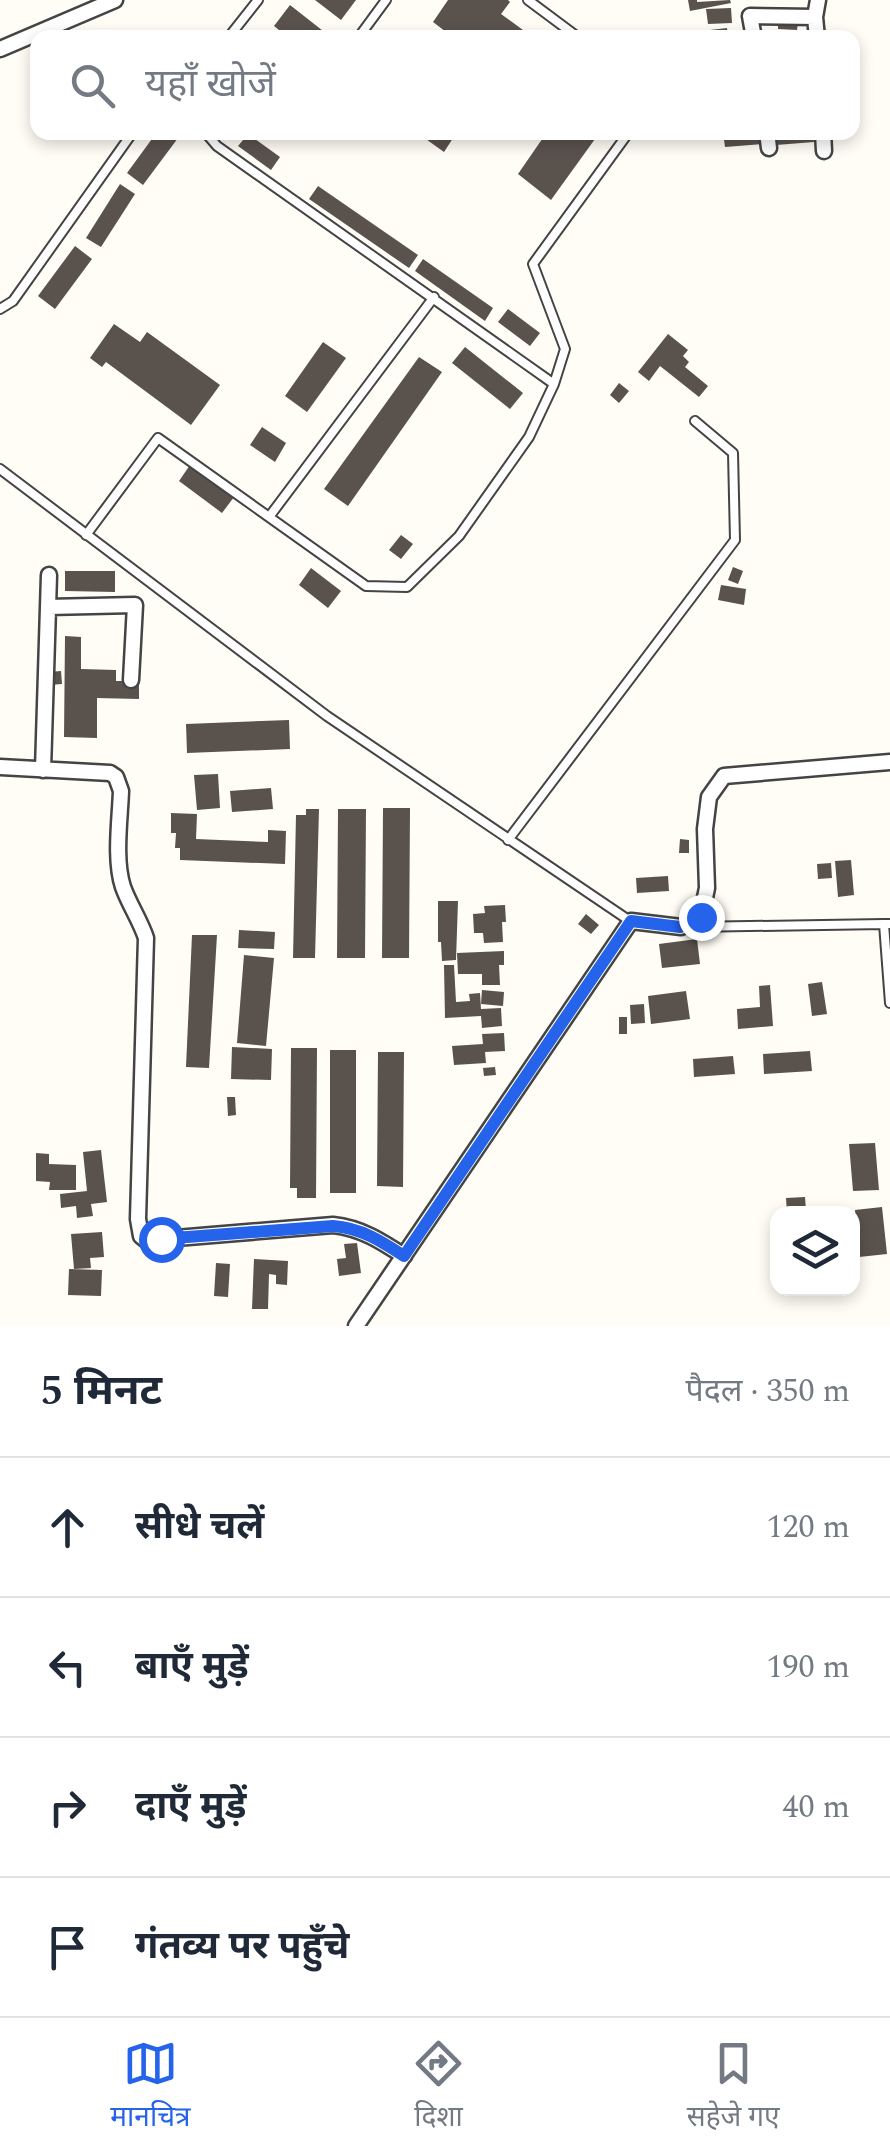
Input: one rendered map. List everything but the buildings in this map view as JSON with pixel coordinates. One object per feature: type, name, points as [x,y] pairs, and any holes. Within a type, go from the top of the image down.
[{"type":"street","points":[[45,30],[115,0]]},
{"type":"street","points":[[817,30],[818,0]]},
{"type":"street","points":[[753,30],[750,16],[816,17]]},
{"type":"street","points":[[0,49],[30,36]]},
{"type":"street","points":[[823,140],[824,151]]},
{"type":"street","points":[[43,770],[49,575]]},
{"type":"street","points":[[48,607],[135,605],[131,680]]},
{"type":"street","points":[[356,1326],[631,921],[680,927],[701,917],[707,888],[708,797],[724,776],[890,762]]},
{"type":"street","points":[[0,767],[110,774],[119,782],[119,864],[123,886],[146,938],[138,1219],[141,1236],[152,1240],[348,1227],[370,1235],[404,1256]]},
{"type":"lane","points":[[234,30],[258,0]]},
{"type":"lane","points":[[364,30],[386,0]]},
{"type":"lane","points":[[528,0],[569,30]]},
{"type":"lane","points":[[0,309],[13,300],[127,140]]},
{"type":"lane","points":[[212,140],[554,384]]},
{"type":"lane","points":[[86,535],[158,438],[366,586],[407,587],[459,536],[529,437],[554,384],[564,349],[533,264],[623,140]]},
{"type":"lane","points":[[270,517],[434,297]]},
{"type":"lane","points":[[508,840],[736,540],[733,453],[695,421]]},
{"type":"lane","points":[[0,469],[327,716],[631,921]]},
{"type":"lane","points":[[680,927],[887,924],[890,1003]]},
{"type":"route","points":[[161,1239],[348,1227],[370,1235],[404,1256],[631,921],[680,927],[701,917]]}]
